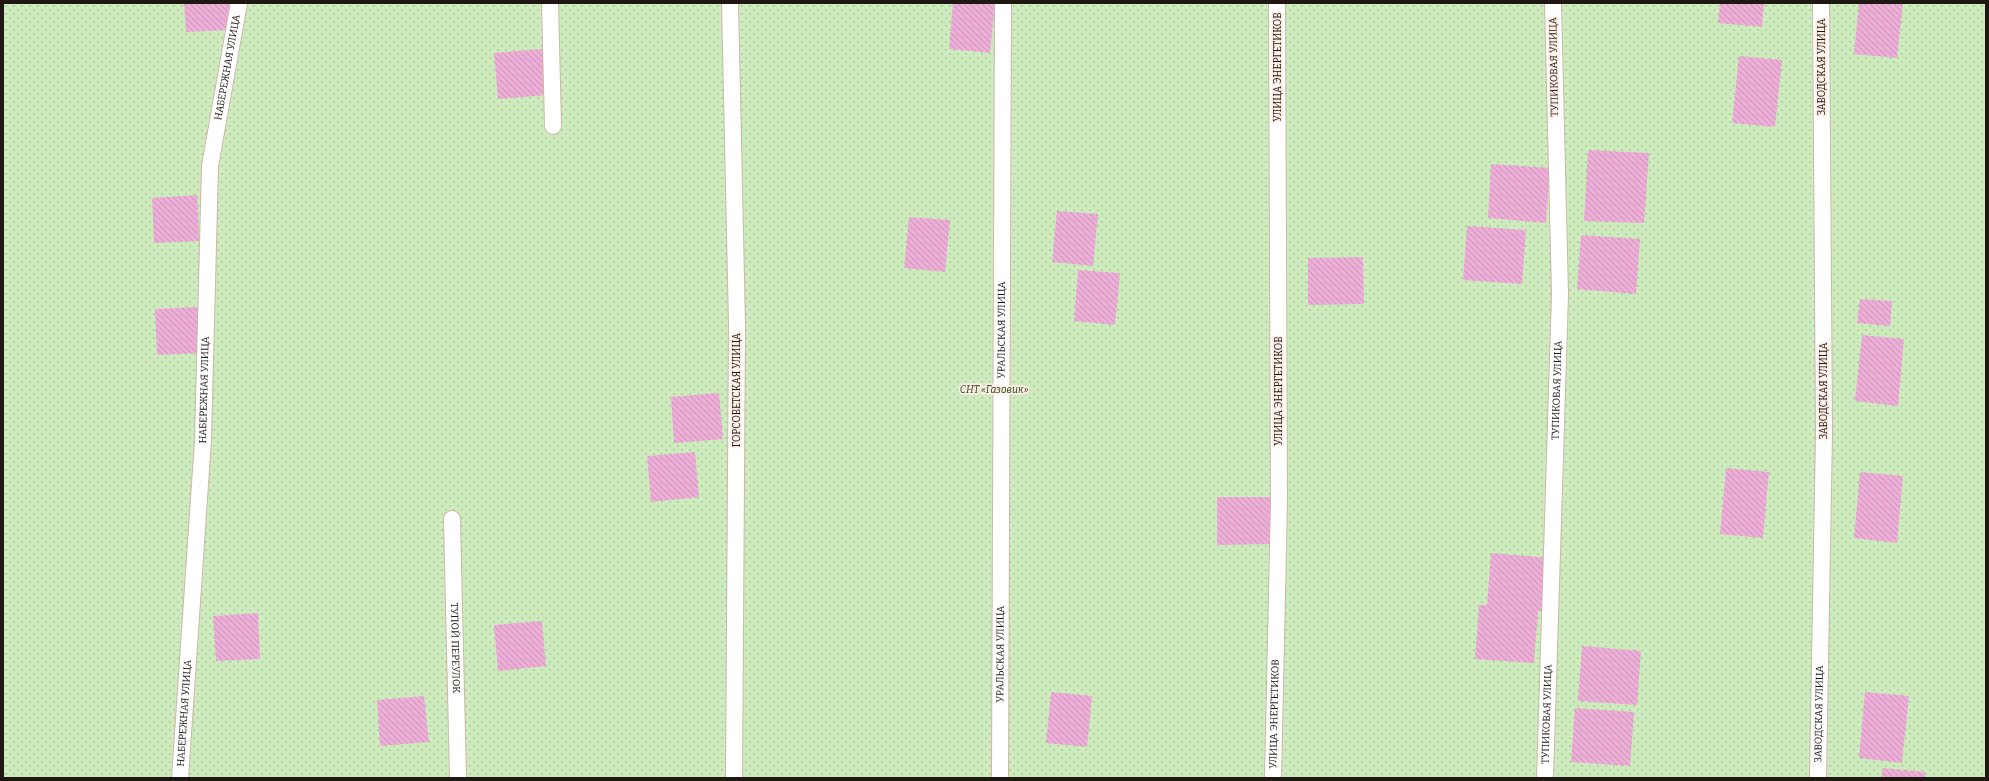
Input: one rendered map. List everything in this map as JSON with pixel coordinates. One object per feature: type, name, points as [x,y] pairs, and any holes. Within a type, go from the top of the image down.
[{"type":"lane","name":"НАБЕРЕЖНАЯ УЛИЦА","points":[[180,778],[203,440],[210,166],[239,3]]},
{"type":"lane","points":[[550,3],[552,126]]},
{"type":"lane","name":"ГОРСОВЕТСКАЯ УЛИЦА","points":[[730,3],[737,325],[736,713],[734,778]]},
{"type":"lane","name":"УРАЛЬСКАЯ УЛИЦА","points":[[1000,778],[1003,3]]},
{"type":"lane","name":"УЛИЦА ЭНЕРГЕТИКОВ","points":[[1273,778],[1279,502],[1277,3]]},
{"type":"lane","name":"ТУПИКОВАЯ УЛИЦА","points":[[1545,778],[1560,294],[1553,3]]},
{"type":"lane","name":"ЗАВОДСКАЯ УЛИЦА","points":[[1818,778],[1824,432],[1821,3]]},
{"type":"lane","name":"ТУПОЙ ПЕРЕУЛОК","points":[[452,519],[458,778]]},
{"type":"green space","name":"СНТ «Газовик»","points":[[3,3],[1986,3],[1986,778],[3,778]]},
{"type":"building","points":[[184,3],[229,3],[230,30],[186,32]]},
{"type":"building","points":[[953,3],[995,3],[990,53],[949,49]]},
{"type":"building","points":[[1720,3],[1764,3],[1762,27],[1718,23]]},
{"type":"building","points":[[1859,3],[1903,3],[1897,58],[1854,54]]},
{"type":"building","points":[[542,49],[546,95],[498,99],[494,53]]},
{"type":"building","points":[[1739,56],[1782,60],[1775,127],[1732,123]]},
{"type":"building","points":[[1588,150],[1649,153],[1644,223],[1584,221]]},
{"type":"building","points":[[1491,164],[1550,168],[1546,223],[1488,218]]},
{"type":"building","points":[[197,195],[199,241],[154,243],[152,198]]},
{"type":"building","points":[[1057,211],[1098,214],[1093,266],[1052,262]]},
{"type":"building","points":[[909,217],[950,220],[945,272],[904,268]]},
{"type":"building","points":[[1467,226],[1526,230],[1522,284],[1463,280]]},
{"type":"building","points":[[1581,235],[1640,239],[1636,294],[1577,289]]},
{"type":"building","points":[[1363,257],[1364,304],[1308,305],[1308,258]]},
{"type":"building","points":[[1078,270],[1120,273],[1115,325],[1074,321]]},
{"type":"building","points":[[1860,299],[1892,301],[1890,326],[1857,323]]},
{"type":"building","points":[[199,307],[201,353],[157,355],[155,309]]},
{"type":"building","points":[[1862,335],[1904,339],[1898,406],[1855,401]]},
{"type":"building","points":[[719,393],[723,439],[674,443],[671,397]]},
{"type":"building","points":[[695,452],[699,497],[651,502],[647,456]]},
{"type":"building","points":[[1726,468],[1769,472],[1763,538],[1720,534]]},
{"type":"building","points":[[1860,472],[1903,476],[1897,543],[1854,538]]},
{"type":"building","points":[[1217,497],[1271,497],[1272,544],[1217,545]]},
{"type":"building","points":[[1491,553],[1550,558],[1546,612],[1538,611],[1534,663],[1475,659],[1479,605],[1487,605]]},
{"type":"building","points":[[258,613],[260,659],[216,661],[213,616]]},
{"type":"building","points":[[542,621],[546,666],[498,671],[494,625]]},
{"type":"building","points":[[1582,646],[1641,651],[1637,705],[1578,701]]},
{"type":"building","points":[[1051,692],[1092,696],[1087,747],[1046,743]]},
{"type":"building","points":[[1865,692],[1909,696],[1902,763],[1859,758]]},
{"type":"building","points":[[424,696],[429,742],[380,746],[377,700]]},
{"type":"building","points":[[1575,708],[1634,712],[1630,766],[1571,762]]},
{"type":"building","points":[[1883,768],[1925,772],[1925,778],[1881,778]]}]
